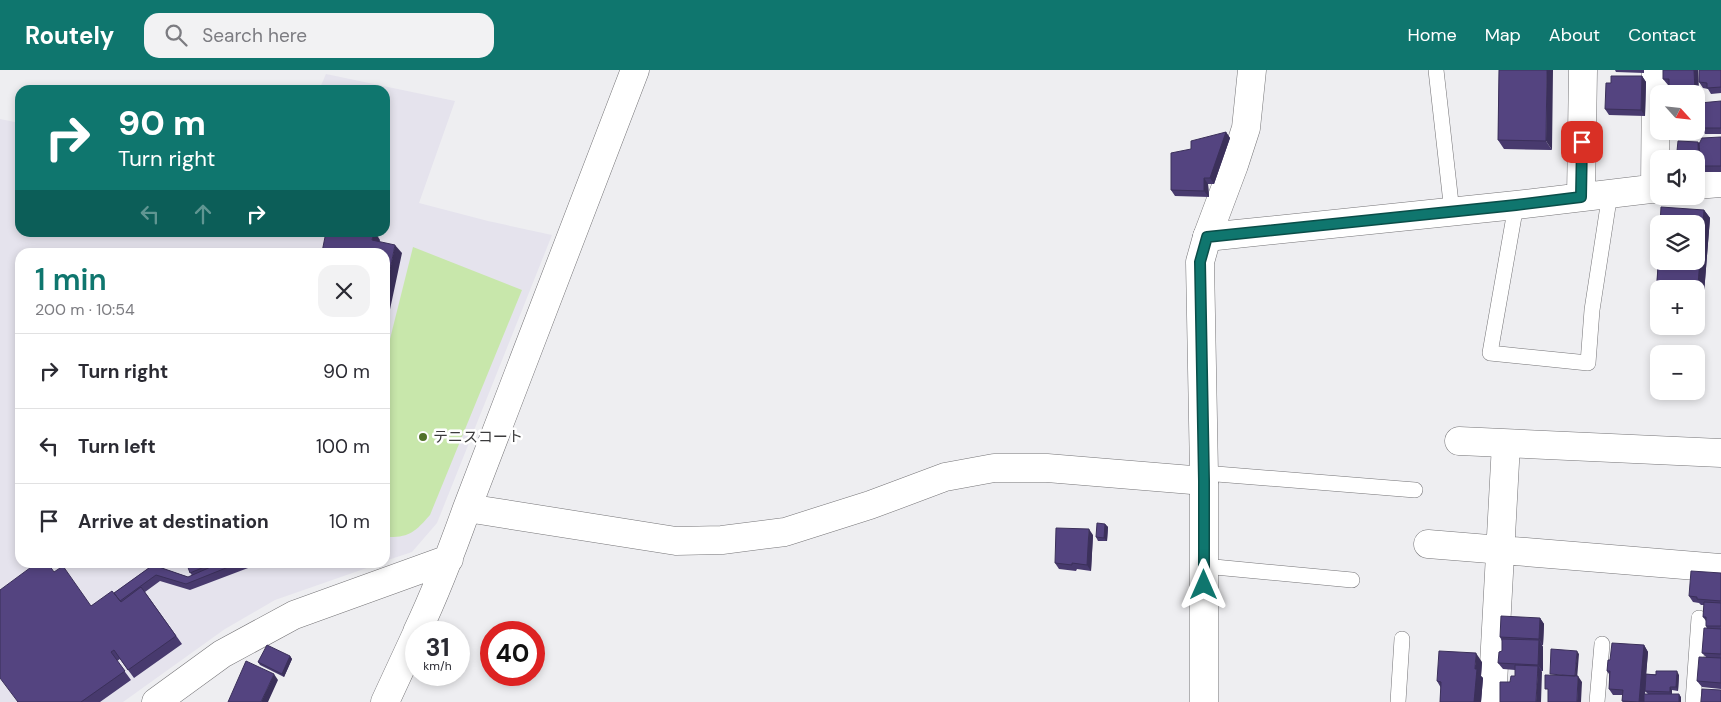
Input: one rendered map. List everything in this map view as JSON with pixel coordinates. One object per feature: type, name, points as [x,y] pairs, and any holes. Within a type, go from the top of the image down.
[{"type":"street","points":[[423,621],[449,559],[635,70]]},
{"type":"street","points":[[1204,702],[1204,477],[1200,262],[1246,128],[1252,70]]},
{"type":"street","points":[[1581,197],[1583,70]]},
{"type":"street","points":[[1656,70],[1657,150]]},
{"type":"street","points":[[1705,184],[1721,183]]},
{"type":"street","points":[[1207,237],[1650,190]]},
{"type":"street","points":[[1459,441],[1721,453]]},
{"type":"street","points":[[1492,702],[1506,444]]},
{"type":"street","points":[[467,508],[676,541],[722,540],[785,532],[870,505],[945,477],[994,468],[1047,468],[1204,477]]},
{"type":"street","points":[[1428,544],[1721,568]]},
{"type":"street","points":[[156,702],[222,654],[294,615],[449,559]]},
{"type":"street","points":[[385,702],[405,660]]},
{"type":"lane","points":[[1436,70],[1452,212]]},
{"type":"lane","points":[[1516,205],[1490,353],[1588,363],[1592,310],[1610,194]]},
{"type":"lane","points":[[1204,477],[1415,490]]},
{"type":"lane","points":[[1204,566],[1352,580]]},
{"type":"lane","points":[[1692,702],[1699,618]]},
{"type":"lane","points":[[1398,702],[1402,639]]},
{"type":"lane","points":[[1597,702],[1602,644]]},
{"type":"shaded area","points":[[326,74],[379,85],[321,85]]},
{"type":"shaded area","points":[[390,87],[455,101],[419,203],[552,235],[437,523],[412,552],[390,559],[390,248],[15,248],[15,568],[367,568],[275,600],[225,629],[123,702],[0,702],[0,119],[15,122],[15,237],[390,237]]},
{"type":"green space","name":"テニスコート","points":[[413,247],[522,290],[430,515],[411,533],[393,537],[390,537],[390,339]]},
{"type":"building","points":[[1499,70],[1547,70],[1546,141],[1498,140]]},
{"type":"building","points":[[1663,70],[1694,70],[1695,85],[1669,85],[1669,79],[1663,79]]},
{"type":"building","points":[[1699,70],[1721,70],[1721,87],[1707,88],[1707,83],[1699,82]]},
{"type":"building","points":[[1611,76],[1642,76],[1641,110],[1605,109],[1606,83],[1611,83]]},
{"type":"building","points":[[1721,101],[1721,128],[1705,128],[1705,103]]},
{"type":"building","points":[[1226,132],[1210,178],[1204,178],[1204,191],[1171,190],[1171,153],[1191,149],[1191,141]]},
{"type":"building","points":[[1721,137],[1721,166],[1705,166],[1705,150],[1700,150],[1699,144],[1701,140],[1705,140],[1705,138]]},
{"type":"building","points":[[1678,141],[1698,142],[1698,150],[1677,150]]},
{"type":"building","points":[[1661,207],[1704,210],[1704,215],[1661,215]]},
{"type":"building","points":[[325,237],[373,237],[372,240],[395,245],[390,270],[390,248],[323,248]]},
{"type":"building","points":[[1658,270],[1699,270],[1698,280],[1657,280]]},
{"type":"building","points":[[1097,523],[1105,524],[1104,538],[1096,537]]},
{"type":"building","points":[[1056,528],[1089,529],[1087,565],[1055,563]]},
{"type":"building","points":[[30,568],[51,568],[54,572],[60,568],[64,568],[91,606],[112,591],[121,602],[141,587],[176,636],[128,670],[114,650],[111,652],[125,671],[81,702],[18,702],[0,678],[0,590]]},
{"type":"building","points":[[149,568],[162,568],[188,577],[208,568],[226,568],[186,584],[156,575],[120,601],[114,593]]},
{"type":"building","points":[[188,568],[202,568],[190,573]]},
{"type":"building","points":[[1691,571],[1721,573],[1721,601],[1697,599],[1697,597],[1689,596]]},
{"type":"building","points":[[1704,602],[1721,603],[1721,626],[1706,626],[1706,617],[1703,617]]},
{"type":"building","points":[[1501,616],[1540,618],[1539,639],[1500,637]]},
{"type":"building","points":[[1704,628],[1721,629],[1721,654],[1702,653]]},
{"type":"building","points":[[1502,639],[1539,640],[1538,665],[1498,663],[1499,652],[1502,651]]},
{"type":"building","points":[[1612,643],[1644,645],[1639,702],[1622,701],[1623,690],[1609,689],[1610,671],[1607,671]]},
{"type":"building","points":[[267,645],[290,656],[282,674],[258,662]]},
{"type":"building","points":[[1551,649],[1577,651],[1575,676],[1550,674]]},
{"type":"building","points":[[1439,651],[1476,653],[1475,669],[1477,669],[1474,702],[1440,702],[1441,682],[1437,681]]},
{"type":"building","points":[[1699,657],[1721,658],[1721,683],[1697,681]]},
{"type":"building","points":[[246,661],[274,674],[261,702],[228,702]]},
{"type":"building","points":[[1515,665],[1538,666],[1536,702],[1500,702],[1500,682],[1510,682],[1511,676],[1515,676]]},
{"type":"building","points":[[1656,671],[1677,671],[1676,687],[1670,687],[1670,692],[1645,691],[1646,674],[1656,675]]},
{"type":"building","points":[[1545,675],[1578,676],[1577,702],[1548,702],[1548,689],[1545,689]]},
{"type":"building","points":[[1702,689],[1721,690],[1721,702],[1701,702]]},
{"type":"building","points":[[1644,694],[1679,694],[1679,702],[1644,702]]},
{"type":"place","name":"テニスコート","points":[[423,437]]},
{"type":"route","points":[[1204,585],[1200,262],[1207,237],[1581,197],[1582,142]]}]
